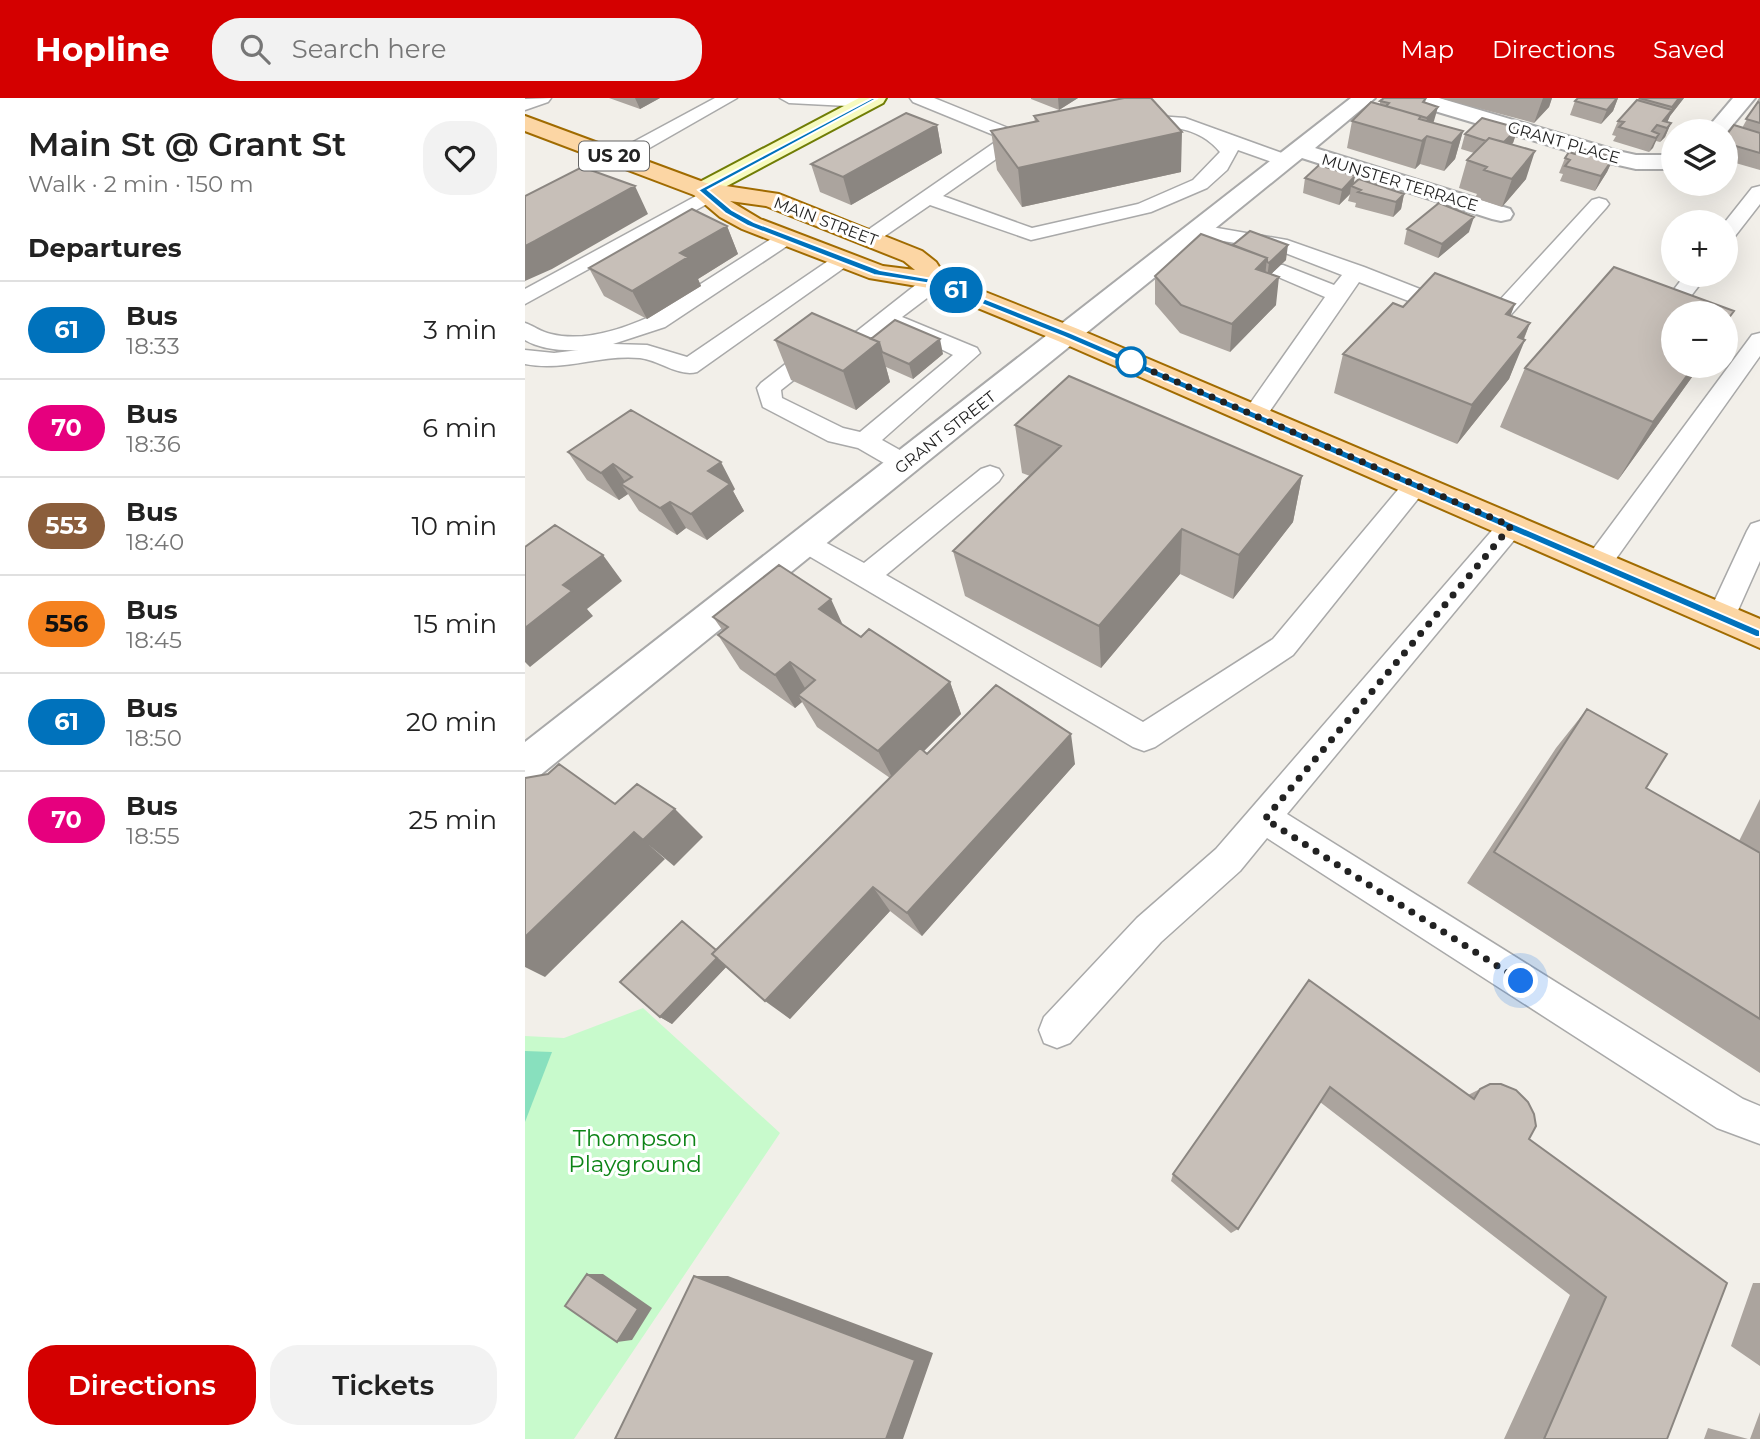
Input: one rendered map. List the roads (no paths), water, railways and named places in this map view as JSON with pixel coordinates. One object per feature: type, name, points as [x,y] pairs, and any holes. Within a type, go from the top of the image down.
[{"type":"main road","points":[[706,192],[871,100]]},
{"type":"main road","name":"MAIN STREET","points":[[525,123],[706,192],[743,220],[841,261],[878,273],[935,282],[1068,335],[1760,634]]},
{"type":"main road","name":"MAIN STREET","points":[[706,192],[763,197],[869,237],[913,256],[927,267],[935,282]]},
{"type":"street","name":"GRANT STREET","points":[[528,756],[806,542],[1068,335],[1209,234],[1292,156],[1364,98]]},
{"type":"street","name":"GRANT PLACE","points":[[1416,98],[1613,157],[1647,163],[1661,162]]},
{"type":"street","points":[[1726,119],[1744,98]]},
{"type":"street","name":"MUNSTER TERRACE","points":[[1292,156],[1501,214]]},
{"type":"lane","points":[[525,106],[542,98]]},
{"type":"lane","points":[[618,158],[728,98]]},
{"type":"lane","points":[[789,98],[871,100]]},
{"type":"lane","points":[[919,98],[1023,139],[1054,143]]},
{"type":"lane","points":[[1015,228],[1037,215],[1181,181],[1198,155],[1163,129],[1110,132],[1172,120],[1201,128],[1221,138],[1292,156]]},
{"type":"lane","points":[[927,197],[1031,234],[1144,208],[1200,184],[1220,166],[1230,152],[1221,138]]},
{"type":"lane","points":[[869,237],[927,197],[1023,139]]},
{"type":"lane","points":[[527,301],[706,192]]},
{"type":"lane","points":[[1738,219],[1759,192]]},
{"type":"lane","points":[[1209,234],[1261,239],[1280,244],[1357,271],[1490,324],[1599,204]]},
{"type":"lane","points":[[1209,234],[1238,255]]},
{"type":"lane","points":[[525,330],[533,337],[560,343],[591,341],[640,330],[657,322],[786,238]]},
{"type":"lane","points":[[525,357],[567,358],[641,350],[689,367],[841,261]]},
{"type":"lane","points":[[1276,269],[1338,294]]},
{"type":"lane","points":[[1254,415],[1357,271]]},
{"type":"lane","points":[[905,464],[865,441],[837,435],[779,407],[769,394],[774,382],[836,336],[854,344],[935,282]]},
{"type":"lane","points":[[1676,301],[1687,287]]},
{"type":"lane","points":[[865,441],[969,353],[888,318]]},
{"type":"lane","points":[[1661,321],[1650,335],[1661,339]]},
{"type":"lane","points":[[1738,361],[1760,340]]},
{"type":"lane","points":[[1598,563],[1724,378]]},
{"type":"lane","points":[[866,577],[990,475]]},
{"type":"lane","points":[[806,542],[1144,738],[1283,647],[1363,553],[1416,485]]},
{"type":"lane","points":[[1057,1030],[1149,930],[1206,882],[1265,819],[1511,526]]},
{"type":"lane","points":[[1721,617],[1760,531]]},
{"type":"lane","points":[[1265,819],[1731,1114],[1760,1125]]},
{"type":"park label","name":"Thompson Playground","points":[[635,1151]]}]
